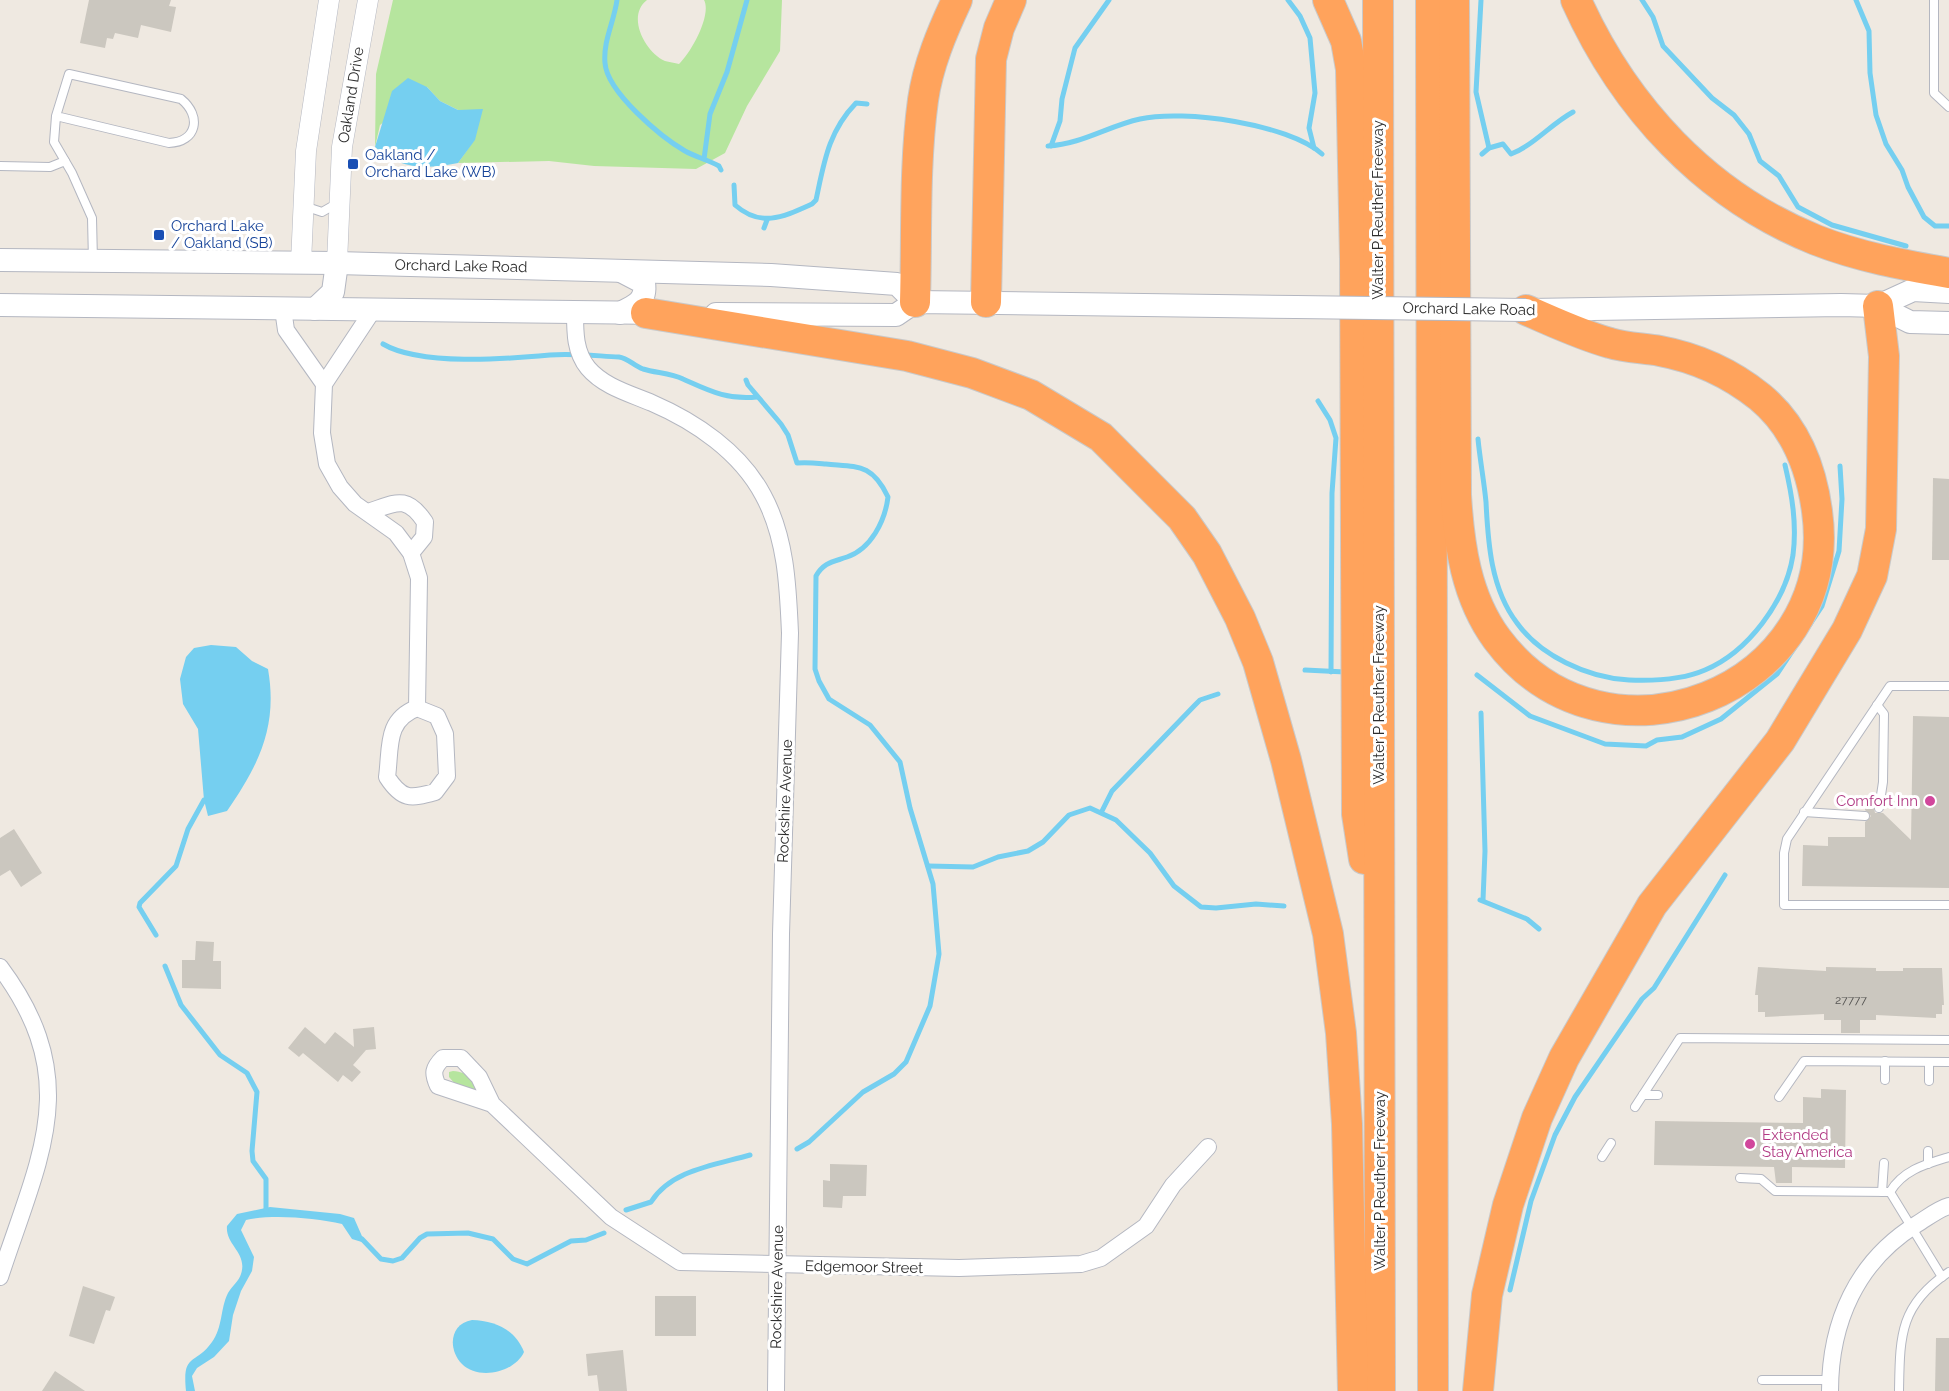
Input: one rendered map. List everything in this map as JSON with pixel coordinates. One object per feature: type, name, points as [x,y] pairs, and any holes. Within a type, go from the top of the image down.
[{"type":"highway","points":[[915,302],[917,181],[923,98],[938,40],[957,0]]},
{"type":"highway","points":[[986,302],[990,79],[994,43],[1011,0]]},
{"type":"highway","points":[[1328,0],[1346,41],[1351,69],[1355,259],[1358,814],[1380,969]]},
{"type":"highway","name":"Walter P Reuther Freeway","points":[[1378,0],[1380,1391]]},
{"type":"highway","points":[[1431,0],[1433,1391]]},
{"type":"highway","points":[[1454,0],[1456,495],[1461,555],[1476,600],[1497,639],[1527,669],[1552,688],[1582,701],[1619,709],[1661,710],[1698,702],[1735,685],[1759,667],[1783,643],[1812,591],[1821,535],[1813,480],[1794,434],[1761,398],[1727,373],[1696,360],[1613,344],[1526,310]]},
{"type":"highway","points":[[1576,0],[1590,31],[1628,92],[1653,124],[1701,172],[1754,208],[1817,241],[1891,263],[1949,273]]},
{"type":"highway","points":[[1478,1391],[1487,1295],[1508,1205],[1537,1118],[1564,1058],[1652,905],[1780,741],[1848,630],[1872,576],[1881,529],[1884,356],[1878,306]]},
{"type":"highway","points":[[633,313],[907,356],[972,373],[1032,395],[1101,437],[1182,518],[1207,554],[1240,618],[1258,662],[1286,760],[1328,934],[1341,1033],[1347,1124],[1353,1391]]},
{"type":"main road","name":"Orchard Lake Road","points":[[0,260],[337,263],[771,275],[897,284],[915,302]]},
{"type":"main road","points":[[315,309],[333,292],[337,263]]},
{"type":"main road","points":[[621,271],[644,283],[645,292],[633,313]]},
{"type":"main road","name":"Orchard Lake Road","points":[[0,305],[896,315],[915,302],[1526,310],[1878,306],[1913,290],[1949,292]]},
{"type":"main road","name":"Orchard Lake Road","points":[[1878,306],[1910,322],[1949,323]]},
{"type":"street","points":[[300,263],[311,113],[329,0]]},
{"type":"street","name":"Oakland Drive","points":[[337,263],[339,197],[347,113],[368,0]]},
{"type":"street","points":[[284,309],[286,330],[324,384]]},
{"type":"street","points":[[373,310],[324,384],[322,433],[327,464],[340,487],[355,504],[396,533],[411,554],[419,578],[417,708]]},
{"type":"street","name":"Rockshire Avenue","points":[[575,312],[575,339],[580,356],[589,370],[615,388],[682,418],[731,453],[763,494],[774,519],[782,548],[788,584],[789,642],[782,899],[776,1391]]},
{"type":"street","points":[[368,512],[400,501],[414,507],[425,522],[423,537],[411,554]]},
{"type":"street","points":[[417,708],[437,716],[445,734],[447,776],[435,792],[413,798],[397,791],[387,777],[393,729],[403,714],[417,708]]},
{"type":"street","points":[[0,967],[34,1022],[49,1078],[48,1114],[44,1142],[0,1277]]},
{"type":"street","name":"Edgemoor Street","points":[[492,1104],[611,1217],[680,1262],[777,1266],[959,1268],[1081,1264],[1101,1258],[1146,1226],[1173,1185],[1208,1147]]},
{"type":"street","points":[[1830,1386],[1830,1358],[1835,1333],[1849,1294],[1875,1258],[1900,1234],[1949,1206]]},
{"type":"lane","points":[[1934,0],[1934,93],[1949,107]]},
{"type":"lane","points":[[56,116],[169,143],[182,142],[193,130],[191,107],[182,99],[69,74],[56,116],[54,142],[92,218],[93,261]]},
{"type":"lane","points":[[0,166],[50,167],[65,161]]},
{"type":"lane","points":[[304,197],[310,208],[322,212],[333,208],[339,197]]},
{"type":"lane","points":[[1949,686],[1890,686],[1787,839],[1784,853],[1784,905],[1949,905]]},
{"type":"lane","points":[[1877,705],[1884,714],[1883,782],[1879,808]]},
{"type":"lane","points":[[1804,813],[1865,816]]},
{"type":"lane","points":[[1635,1107],[1680,1038],[1949,1040]]},
{"type":"lane","points":[[1779,1097],[1804,1061],[1949,1062]]},
{"type":"lane","points":[[1885,1061],[1885,1080]]},
{"type":"lane","points":[[1929,1062],[1929,1081]]},
{"type":"lane","points":[[1643,1095],[1658,1095]]},
{"type":"lane","points":[[1602,1157],[1611,1143]]},
{"type":"lane","points":[[1928,1151],[1928,1164]]},
{"type":"lane","points":[[1740,1178],[1761,1179],[1775,1191],[1886,1192],[1897,1181],[1928,1164],[1949,1157]]},
{"type":"lane","points":[[1884,1163],[1886,1192],[1913,1226],[1946,1275],[1918,1300],[1900,1339],[1899,1391]]},
{"type":"lane","points":[[1762,1380],[1830,1386]]},
{"type":"green space","points":[[393,0],[647,0],[638,15],[638,24],[645,42],[665,61],[679,64],[694,43],[703,24],[706,7],[704,0],[782,0],[780,51],[747,106],[725,153],[696,169],[594,166],[549,161],[458,163],[475,139],[458,110],[440,101],[427,87],[380,125],[375,147],[376,74]]},
{"type":"green space","points":[[449,1072],[463,1073],[471,1079],[483,1096],[456,1085],[449,1077]]},
{"type":"water","points":[[408,78],[427,87],[440,101],[458,110],[483,109],[475,140],[458,163],[425,167],[403,164],[384,155],[375,147],[392,91]]},
{"type":"water","points":[[211,645],[236,647],[252,661],[268,669],[270,709],[263,744],[248,777],[227,811],[208,816],[204,800],[198,729],[183,704],[180,679],[186,657],[194,648]]},
{"type":"water","points":[[270,1207],[340,1214],[354,1218],[365,1243],[352,1239],[342,1224],[281,1217],[246,1220],[241,1230],[254,1257],[252,1271],[241,1291],[233,1315],[229,1341],[214,1357],[197,1368],[192,1376],[195,1391],[186,1391],[185,1379],[188,1365],[206,1349],[216,1336],[225,1299],[241,1274],[241,1260],[229,1239],[227,1226],[237,1214]]},
{"type":"water","points":[[472,1320],[496,1324],[510,1332],[524,1352],[519,1359],[505,1369],[487,1373],[469,1369],[462,1364],[454,1352],[453,1338],[464,1322]]},
{"type":"building","points":[[89,0],[171,0],[169,6],[176,7],[171,32],[141,25],[138,38],[115,33],[113,39],[107,38],[105,48],[80,43]]},
{"type":"building","points":[[1933,478],[1949,479],[1949,560],[1932,560]]},
{"type":"building","name":"Comfort Inn","points":[[1913,716],[1949,717],[1949,888],[1802,886],[1803,845],[1828,846],[1828,837],[1865,837],[1865,822],[1871,816],[1865,810],[1865,795],[1873,803],[1875,813],[1883,813],[1911,840]]},
{"type":"building","points":[[14,829],[42,873],[21,887],[10,870],[0,876],[0,838]]},
{"type":"building","points":[[196,941],[214,942],[213,961],[221,961],[221,989],[182,988],[182,960],[195,960]]},
{"type":"building","points":[[1758,967],[1826,971],[1826,967],[1876,968],[1876,971],[1942,968],[1944,1005],[1942,1005],[1942,1014],[1936,1014],[1936,1018],[1876,1015],[1876,1020],[1860,1020],[1860,1033],[1841,1033],[1841,1020],[1824,1020],[1824,1014],[1765,1017],[1765,1012],[1758,1012],[1758,995],[1755,995]]},
{"type":"building","points":[[305,1027],[325,1044],[335,1032],[354,1047],[353,1029],[374,1027],[376,1049],[366,1050],[353,1065],[361,1072],[352,1082],[343,1075],[338,1082],[303,1053],[299,1057],[288,1048]]},
{"type":"building","name":"Extended Stay America","points":[[1821,1089],[1846,1090],[1845,1168],[1792,1167],[1792,1183],[1776,1183],[1774,1167],[1654,1165],[1655,1121],[1803,1123],[1803,1097],[1821,1098]]},
{"type":"building","points":[[830,1164],[867,1165],[866,1196],[843,1196],[842,1208],[823,1207],[823,1180],[830,1181]]},
{"type":"building","points":[[83,1286],[115,1297],[110,1311],[106,1310],[94,1344],[69,1336]]},
{"type":"building","points":[[655,1296],[696,1296],[696,1336],[655,1336]]},
{"type":"building","points":[[1936,1338],[1949,1338],[1949,1391],[1935,1391]]},
{"type":"building","points":[[623,1350],[627,1391],[599,1391],[597,1375],[588,1376],[586,1354]]},
{"type":"building","points":[[55,1371],[85,1391],[42,1391]]},
{"type":"waterway","points":[[617,0],[605,55],[608,75],[615,87],[650,125],[685,151],[719,166],[721,170]]},
{"type":"waterway","points":[[704,159],[710,114],[727,72],[747,0]]},
{"type":"waterway","points":[[1051,146],[1060,121],[1062,99],[1075,48],[1109,0]]},
{"type":"waterway","points":[[1288,0],[1300,16],[1310,38],[1315,93],[1309,128],[1314,148]]},
{"type":"waterway","points":[[1481,0],[1476,92],[1489,148]]},
{"type":"waterway","points":[[1642,0],[1653,17],[1663,46],[1712,98],[1734,115],[1749,134],[1760,161],[1779,176],[1798,207],[1832,225],[1906,246]]},
{"type":"waterway","points":[[1856,0],[1869,31],[1870,73],[1876,115],[1886,144],[1902,170],[1924,217],[1935,226],[1949,226]]},
{"type":"waterway","points":[[734,185],[735,205],[754,216],[763,218],[782,216],[812,204],[816,200],[828,148],[839,125],[856,103],[867,104]]},
{"type":"waterway","points":[[1482,154],[1489,148],[1503,144],[1511,154],[1573,112]]},
{"type":"waterway","points":[[1048,146],[1072,142],[1140,119],[1182,116],[1235,121],[1261,127],[1306,143],[1322,154]]},
{"type":"waterway","points":[[764,228],[767,220]]},
{"type":"waterway","points":[[383,344],[419,356],[441,358],[488,359],[567,354],[619,357],[643,369],[678,377],[719,394],[746,398],[757,397]]},
{"type":"waterway","points":[[746,380],[788,435],[797,463],[863,469],[876,478],[888,497],[884,515],[870,541],[856,553],[826,565],[816,576],[815,669],[829,699],[870,725],[900,762],[910,808],[933,884],[939,954],[930,1006],[906,1062],[894,1074],[863,1092],[809,1142],[797,1149]]},
{"type":"waterway","points":[[1318,401],[1330,420],[1336,438],[1332,493],[1331,672]]},
{"type":"waterway","points":[[1478,439],[1492,565],[1501,596],[1508,610],[1527,635],[1551,655],[1581,670],[1629,680],[1668,679],[1705,670],[1736,651],[1763,623],[1782,590],[1793,555],[1793,510],[1785,465]]},
{"type":"waterway","points":[[1477,675],[1530,716],[1605,744],[1646,746],[1657,740],[1682,737],[1721,719],[1777,674],[1822,606],[1839,551],[1842,499],[1840,466]]},
{"type":"waterway","points":[[1305,670],[1345,672]]},
{"type":"waterway","points":[[1102,811],[1112,791],[1195,705],[1200,700],[1218,694]]},
{"type":"waterway","points":[[1481,713],[1485,851],[1483,900]]},
{"type":"waterway","points":[[156,935],[139,907],[140,903],[176,866],[188,829],[204,800]]},
{"type":"waterway","points":[[928,866],[973,867],[998,857],[1028,851],[1043,842],[1069,815],[1090,808],[1116,820],[1150,853],[1174,886],[1201,907],[1216,908],[1256,904],[1284,906]]},
{"type":"waterway","points":[[1510,1290],[1531,1201],[1555,1135],[1575,1097],[1642,999],[1654,988],[1725,875]]},
{"type":"waterway","points":[[1480,900],[1527,919],[1539,929]]},
{"type":"waterway","points":[[165,966],[181,1005],[220,1055],[247,1073],[257,1092],[252,1151],[253,1161],[266,1179],[266,1211]]},
{"type":"waterway","points":[[626,1210],[651,1202],[670,1183],[695,1170],[750,1155]]},
{"type":"waterway","points":[[362,1239],[381,1259],[393,1261],[402,1258],[420,1238],[427,1234],[468,1233],[493,1239],[513,1259],[527,1264],[571,1241],[586,1240],[604,1233]]},
{"type":"place","name":"Oakland / Orchard Lake (WB)","points":[[353,164]]},
{"type":"place","name":"Orchard Lake / Oakland (SB)","points":[[159,235]]},
{"type":"place","name":"Comfort Inn","points":[[1930,801]]},
{"type":"place","name":"Extended Stay America","points":[[1750,1144]]}]
